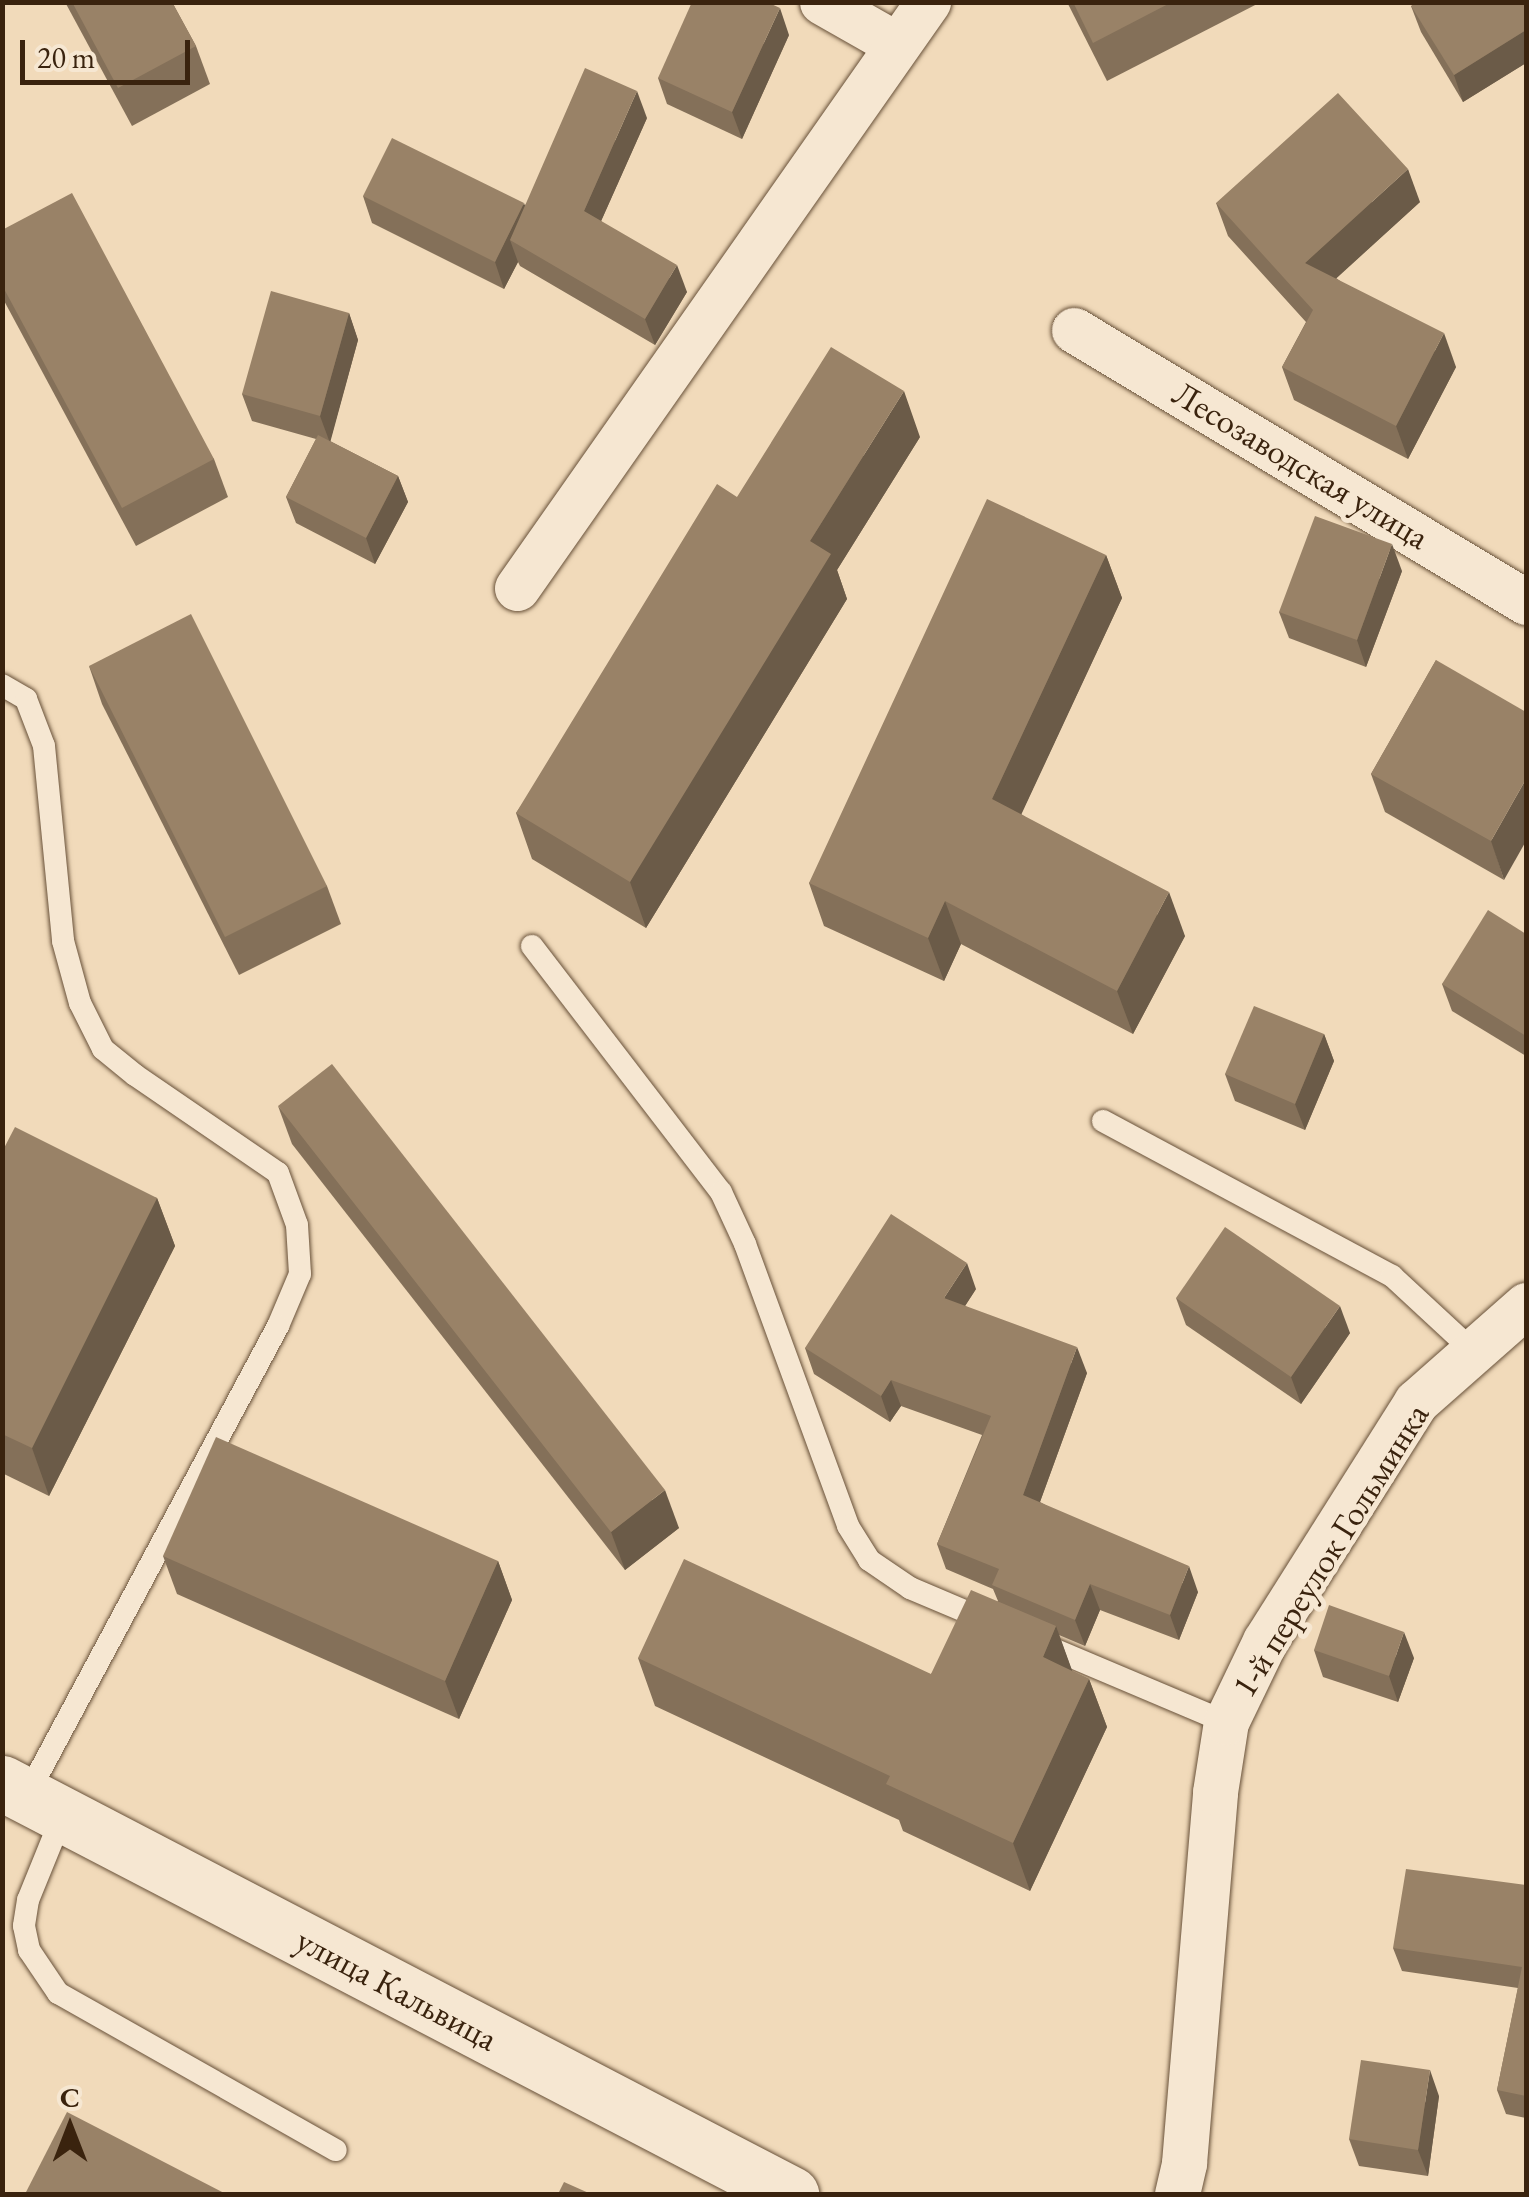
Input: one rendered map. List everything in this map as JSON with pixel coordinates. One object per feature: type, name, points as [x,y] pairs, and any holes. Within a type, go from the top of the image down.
[{"type":"street","points":[[822,2],[896,44]]},
{"type":"street","points":[[517,588],[928,2]]},
{"type":"street","name":"Лесозаводская улица","points":[[1074,330],[1526,602]]},
{"type":"street","name":"1-й переулок Гольминка","points":[[1177,2194],[1184,2163],[1214,1792],[1226,1722],[1265,1641],[1416,1402],[1526,1305]]},
{"type":"street","name":"улица Кальвица","points":[[31,1797],[791,2194]]},
{"type":"lane","points":[[2,685],[26,699],[44,746],[63,941],[80,1003],[104,1048],[114,1058],[278,1173],[297,1225],[300,1274],[278,1326],[31,1797],[24,1926],[30,1950],[58,1993],[336,2150]]},
{"type":"lane","points":[[532,946],[720,1192],[744,1244],[848,1526],[869,1560],[910,1588],[1226,1722]]},
{"type":"lane","points":[[1103,1121],[1392,1276],[1472,1350]]},
{"type":"building","points":[[72,2],[172,2],[196,46],[118,88]]},
{"type":"building","points":[[692,2],[767,2],[780,8],[732,112],[658,78]]},
{"type":"building","points":[[1073,2],[1172,2],[1093,43]]},
{"type":"building","points":[[1416,2],[1526,2],[1526,30],[1454,75],[1411,6]]},
{"type":"building","points":[[585,68],[637,91],[584,211],[677,265],[645,319],[510,240]]},
{"type":"building","points":[[1338,93],[1408,169],[1305,263],[1444,333],[1396,426],[1282,367],[1313,310],[1216,203]]},
{"type":"building","points":[[392,138],[524,203],[495,262],[363,196]]},
{"type":"building","points":[[72,193],[214,459],[122,508],[2,285],[2,230]]},
{"type":"building","points":[[271,291],[349,313],[320,416],[242,394]]},
{"type":"building","points":[[831,347],[904,391],[810,541],[831,554],[630,882],[516,813],[717,484],[737,497]]},
{"type":"building","points":[[318,435],[398,476],[366,538],[286,497]]},
{"type":"building","points":[[987,499],[1106,555],[992,799],[1169,892],[1117,991],[945,901],[928,938],[809,883]]},
{"type":"building","points":[[1315,516],[1392,544],[1357,640],[1279,612]]},
{"type":"building","points":[[191,614],[327,886],[225,937],[89,666]]},
{"type":"building","points":[[1436,660],[1526,712],[1526,779],[1491,841],[1371,774]]},
{"type":"building","points":[[1488,910],[1526,934],[1526,1036],[1442,984]]},
{"type":"building","points":[[1254,1006],[1324,1034],[1295,1104],[1225,1074]]},
{"type":"building","points":[[332,1064],[665,1490],[611,1532],[278,1106]]},
{"type":"building","points":[[15,1127],[157,1198],[32,1448],[2,1434],[2,1152]]},
{"type":"building","points":[[891,1214],[967,1263],[944,1298],[1077,1347],[1023,1495],[1189,1566],[1170,1615],[1090,1584],[1075,1620],[992,1585],[999,1569],[937,1544],[991,1416],[891,1380],[881,1396],[805,1348]]},
{"type":"building","points":[[1225,1227],[1340,1306],[1291,1377],[1176,1298]]},
{"type":"building","points":[[216,1437],[498,1561],[445,1681],[163,1556]]},
{"type":"building","points":[[684,1559],[931,1674],[971,1590],[1056,1626],[1043,1657],[1089,1679],[1013,1843],[886,1784],[890,1776],[638,1658]]},
{"type":"building","points":[[1329,1605],[1404,1632],[1389,1676],[1314,1650]]},
{"type":"building","points":[[1406,1869],[1526,1885],[1526,2096],[1497,2090],[1522,1967],[1393,1948]]},
{"type":"building","points":[[1361,2060],[1430,2070],[1418,2150],[1349,2139]]},
{"type":"building","points":[[67,2112],[226,2194],[25,2194]]},
{"type":"building","points":[[564,2182],[591,2194],[558,2194]]}]
